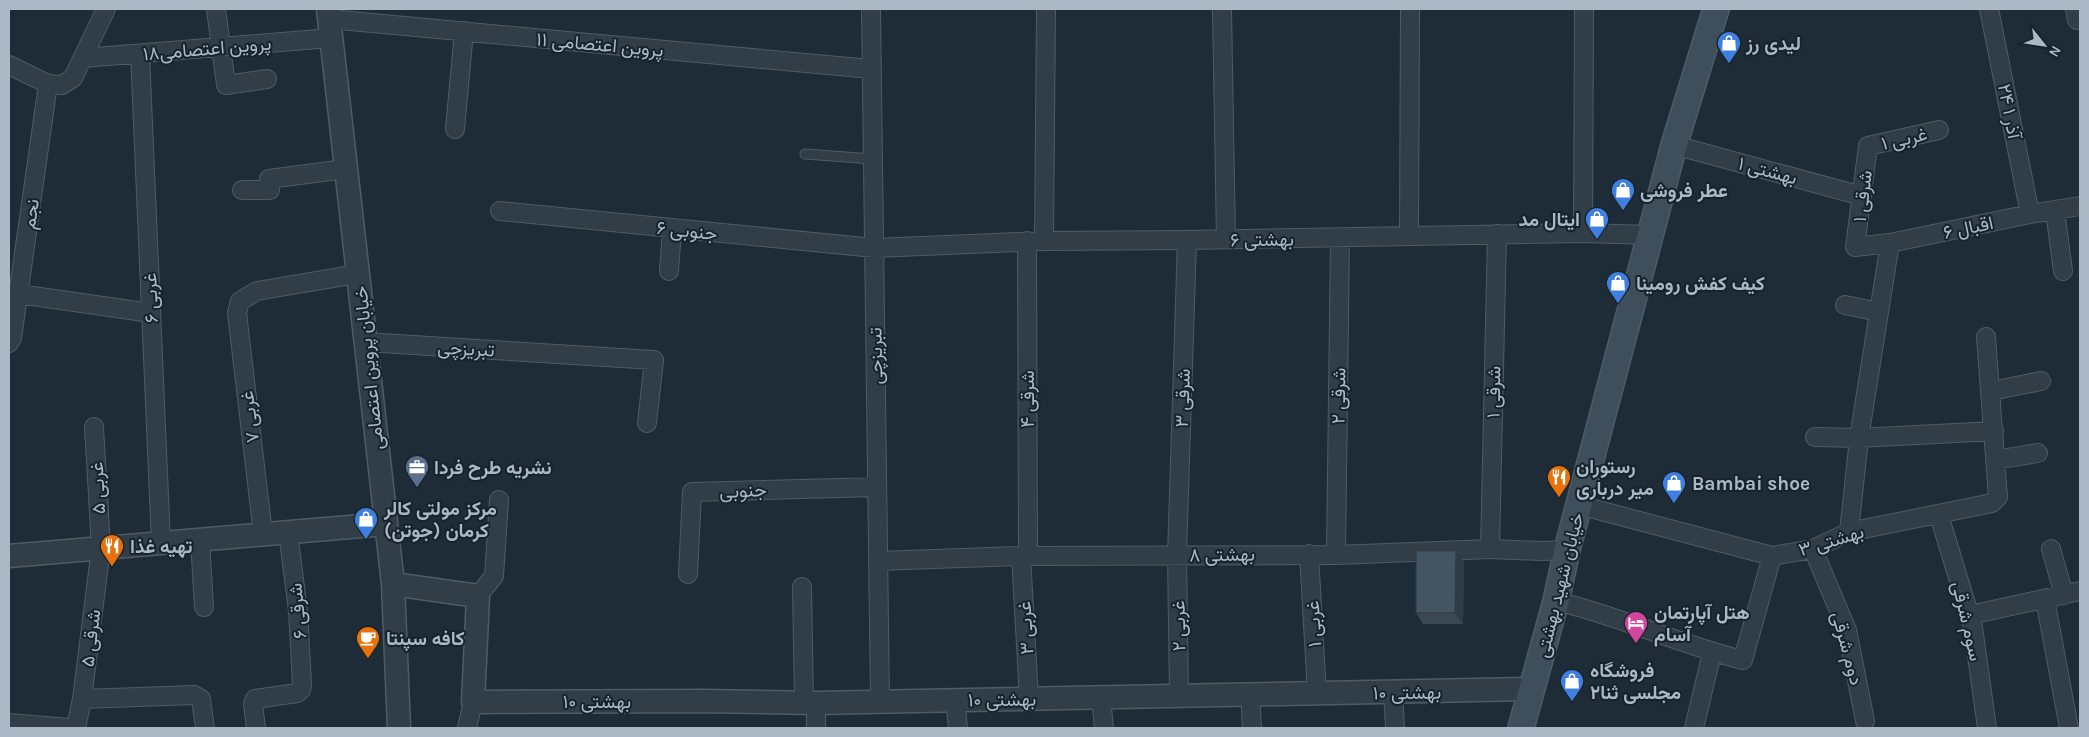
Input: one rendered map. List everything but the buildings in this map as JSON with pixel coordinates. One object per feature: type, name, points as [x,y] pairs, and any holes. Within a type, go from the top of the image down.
[{"type":"main road","name":"خیابان شهید بهشتی","points":[[1521,728],[1556,601],[1567,550],[1674,145],[1716,9]]},
{"type":"street","points":[[9,65],[48,84],[62,85],[73,78],[106,9]]},
{"type":"street","points":[[216,9],[226,85],[267,79]]},
{"type":"street","points":[[863,9],[871,9]]},
{"type":"street","name":"تبریزچی","points":[[871,9],[880,702]]},
{"type":"street","name":"شرقی ۴","points":[[1024,556],[1035,241],[1046,9]]},
{"type":"street","points":[[1222,9],[1226,240]]},
{"type":"street","points":[[1409,235],[1410,9]]},
{"type":"street","points":[[1583,233],[1584,9]]},
{"type":"street","name":"۲۴ آذر ۱","points":[[1989,9],[2030,214]]},
{"type":"street","name":"پروین اعتصامی۱۸","points":[[83,58],[221,47],[329,22]]},
{"type":"street","name":"پروین اعتصامی ۱۱","points":[[329,22],[464,31],[871,69]]},
{"type":"street","name":"خیابان پروین اعتصامی","points":[[329,22],[393,584],[400,728]]},
{"type":"street","points":[[455,129],[464,31]]},
{"type":"street","name":"غربی ۶","points":[[140,54],[161,543]]},
{"type":"street","name":"نجم","points":[[9,343],[12,338],[19,294],[48,84]]},
{"type":"street","name":"غربی ۱","points":[[1868,146],[1939,130]]},
{"type":"street","name":"بهشتی ۱","points":[[1674,145],[1862,196]]},
{"type":"street","name":"شرقی ۱","points":[[1855,246],[1868,146]]},
{"type":"street","points":[[242,190],[270,190],[269,179],[345,169]]},
{"type":"street","name":"اقبال ۶","points":[[1855,246],[1890,243],[2030,214],[2080,206]]},
{"type":"street","name":"جنوبی ۶","points":[[500,211],[874,248]]},
{"type":"street","points":[[2055,211],[2063,271]]},
{"type":"street","points":[[670,271],[672,229]]},
{"type":"street","name":"بهشتی ۶","points":[[874,248],[1035,241],[1226,240],[1583,233],[1650,235]]},
{"type":"street","name":"شرقی ۱","points":[[1490,549],[1497,234]]},
{"type":"street","name":"شرقی ۲","points":[[1336,555],[1340,238]]},
{"type":"street","name":"شرقی ۳","points":[[1177,555],[1187,240]]},
{"type":"street","points":[[1849,532],[1858,438],[1890,243]]},
{"type":"street","name":"غربی ۷","points":[[263,534],[237,313],[240,301],[257,291],[357,274]]},
{"type":"street","points":[[19,294],[151,313]]},
{"type":"street","points":[[1845,305],[1879,312]]},
{"type":"street","points":[[1986,337],[1995,460],[2038,453]]},
{"type":"street","name":"تبریزچی","points":[[365,342],[654,360],[647,423]]},
{"type":"street","points":[[1991,391],[2041,381]]},
{"type":"street","name":"غربی ۵","points":[[94,428],[101,548]]},
{"type":"street","points":[[1815,437],[1858,438],[1994,431]]},
{"type":"street","name":"بهشتی ۳","points":[[1579,504],[1772,556],[1813,549],[1849,532],[1939,515],[1996,501],[1998,497],[1995,460]]},
{"type":"street","name":"جنوبی","points":[[688,574],[692,492],[877,487]]},
{"type":"street","points":[[467,728],[473,702],[478,596],[494,576],[499,500]]},
{"type":"street","name":"سوم شرقی","points":[[1939,515],[1970,615],[1987,728]]},
{"type":"street","points":[[9,556],[385,524]]},
{"type":"street","name":"شرقی ۶","points":[[254,728],[253,704],[255,699],[297,693],[302,684],[298,611],[288,532]]},
{"type":"street","points":[[200,540],[204,607]]},
{"type":"street","name":"شرقی ۵","points":[[76,728],[82,699],[101,548]]},
{"type":"street","name":"بهشتی ۸","points":[[878,561],[1024,556],[1336,555],[1490,549],[1567,550]]},
{"type":"street","name":"دوم شرقی","points":[[1813,549],[1847,630],[1865,721]]},
{"type":"street","points":[[1970,615],[2072,593],[2052,549]]},
{"type":"street","name":"غربی ۱","points":[[1310,554],[1318,694]]},
{"type":"street","name":"غربی ۲","points":[[1177,555],[1179,696]]},
{"type":"street","name":"غربی ۳","points":[[1024,556],[1029,699]]},
{"type":"street","points":[[1556,601],[1583,608],[1712,653],[1743,660],[1772,556]]},
{"type":"street","points":[[393,584],[478,596]]},
{"type":"street","points":[[802,587],[810,703],[816,728]]},
{"type":"street","points":[[2045,599],[2070,728]]},
{"type":"street","points":[[1694,728],[1712,653]]},
{"type":"street","name":"بهشتی ۱۰","points":[[473,702],[704,701],[810,703],[1532,690]]},
{"type":"street","points":[[1393,693],[1395,728]]},
{"type":"street","points":[[1250,694],[1252,728]]},
{"type":"street","points":[[82,699],[194,695],[201,699],[205,728]]},
{"type":"street","points":[[1101,698],[1104,728]]},
{"type":"street","points":[[955,700],[958,728]]},
{"type":"street","points":[[9,723],[69,728]]},
{"type":"lane","points":[[805,154],[873,159]]},
{"type":"place","name":"لیدی رز","points":[[1729,64]]},
{"type":"place","name":"عطر فروشی","points":[[1623,211]]},
{"type":"place","name":"ایتال مد","points":[[1597,240]]},
{"type":"place","name":"کیف کفش رومینا","points":[[1618,304]]},
{"type":"place","name":"نشریه طرح فردا","points":[[417,488]]},
{"type":"place","name":"رستوران میر درباری","points":[[1559,498]]},
{"type":"place","name":"Bambai shoe","points":[[1674,504]]},
{"type":"place","name":"مرکز مولتی کالر کرمان (جوتن)","points":[[366,540]]},
{"type":"place","name":"تهیه غذا","points":[[112,567]]},
{"type":"place","name":"هتل آپارتمان آسام","points":[[1636,644]]},
{"type":"place","name":"کافه سپنتا","points":[[368,659]]},
{"type":"place","name":"فروشگاه مجلسی ثنا۲","points":[[1572,702]]}]
